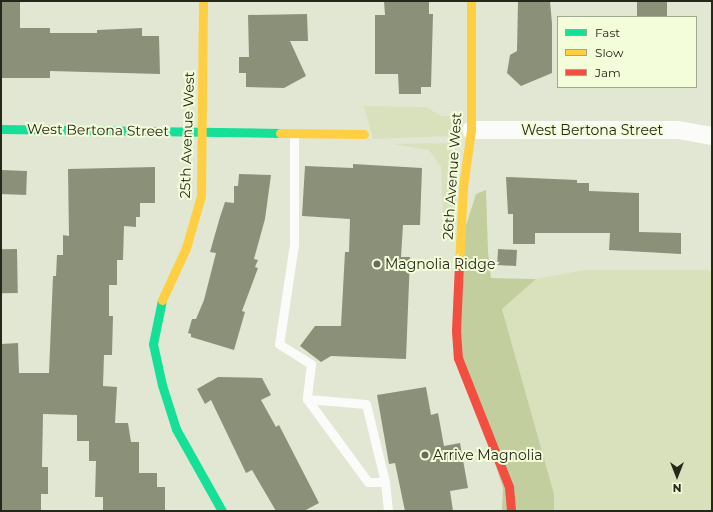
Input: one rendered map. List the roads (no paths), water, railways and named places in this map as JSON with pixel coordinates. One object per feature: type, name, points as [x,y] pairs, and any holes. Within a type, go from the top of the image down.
[{"type":"street","name":"25th Avenue West","points":[[203,1],[203,132],[201,196],[186,248],[159,306],[153,344],[162,385],[176,429],[222,511]]},
{"type":"street","name":"26th Avenue West","points":[[471,1],[471,130],[463,187],[456,331],[458,358],[508,487],[511,511]]},
{"type":"street","name":"West Bertona Street","points":[[1,129],[364,134]]},
{"type":"street","name":"West Bertona Street","points":[[471,130],[678,130],[712,136]]},
{"type":"lane","points":[[294,133],[294,244],[279,344],[311,364],[307,399],[368,482],[385,482]]},
{"type":"lane","points":[[307,399],[366,404],[385,482],[388,511]]},
{"type":"place","name":"Magnolia Ridge","points":[[377,264]]},
{"type":"place","name":"Arrive Magnolia","points":[[425,455]]}]
